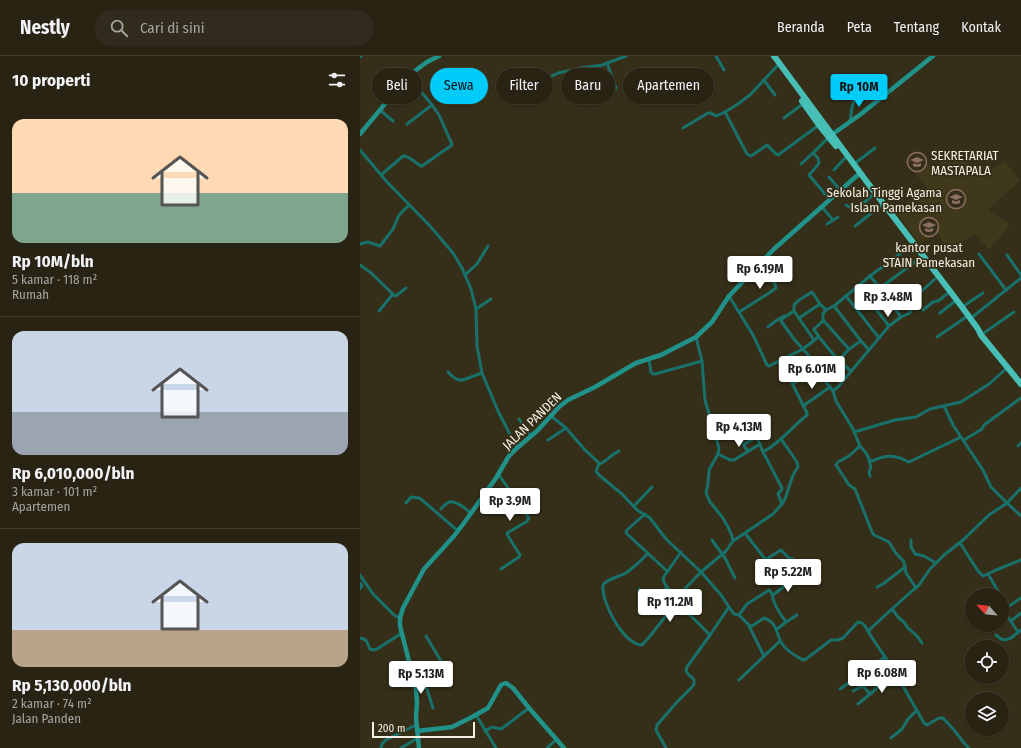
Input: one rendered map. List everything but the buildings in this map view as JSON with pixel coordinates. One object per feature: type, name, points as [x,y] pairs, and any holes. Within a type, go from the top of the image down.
[{"type":"highway","points":[[769,56],[820,125],[854,164],[873,195],[882,205]]},
{"type":"highway","points":[[774,56],[845,158],[962,307],[968,318]]},
{"type":"highway","points":[[922,257],[935,279],[1021,384]]},
{"type":"street","points":[[418,68],[430,58],[439,56]]},
{"type":"street","points":[[553,76],[581,68],[599,66],[626,56]]},
{"type":"street","points":[[716,56],[724,70]]},
{"type":"street","points":[[801,164],[831,136],[896,87],[933,56]]},
{"type":"street","points":[[607,63],[616,88]]},
{"type":"street","points":[[683,128],[708,113],[716,116],[744,100],[777,66]]},
{"type":"street","points":[[764,80],[775,95]]},
{"type":"street","points":[[850,122],[852,107],[857,92]]},
{"type":"street","points":[[381,175],[403,156],[408,157],[422,166],[452,144],[443,123],[432,105],[422,93]]},
{"type":"street","points":[[784,118],[804,103]]},
{"type":"street","points":[[360,134],[385,104]]},
{"type":"street","points":[[407,124],[432,105]]},
{"type":"street","points":[[380,110],[393,121]]},
{"type":"street","points":[[724,112],[749,156],[767,145],[778,155],[820,125]]},
{"type":"street","points":[[854,164],[875,148]]},
{"type":"street","points":[[360,150],[381,175],[447,246],[465,275],[471,289],[476,309],[477,346],[482,373],[498,411],[517,448]]},
{"type":"street","points":[[813,153],[818,158],[819,163],[809,176],[830,200]]},
{"type":"street","points":[[834,170],[845,158]]},
{"type":"street","name":"JALAN PANDEN","points":[[419,748],[416,725],[417,703],[414,681],[402,633],[400,618],[405,604],[424,569],[458,531],[489,489],[509,456],[563,404],[636,363],[661,355],[696,338],[712,322],[729,296],[758,265],[859,174]]},
{"type":"street","points":[[830,177],[841,191]]},
{"type":"street","points":[[846,205],[855,209],[873,195]]},
{"type":"street","points":[[360,244],[368,242],[380,246],[393,229],[399,215],[409,205]]},
{"type":"street","points":[[855,226],[882,205]]},
{"type":"street","points":[[822,207],[833,220]]},
{"type":"street","points":[[826,224],[838,217]]},
{"type":"street","points":[[465,275],[477,264],[488,246]]},
{"type":"street","points":[[851,370],[839,361],[818,336],[814,328],[823,320],[826,310],[834,306],[870,276],[913,246]]},
{"type":"street","points":[[980,254],[1006,290]]},
{"type":"street","points":[[937,337],[968,318],[1006,290],[1021,276],[1007,255]]},
{"type":"street","points":[[880,288],[922,257]]},
{"type":"street","points":[[360,265],[370,272],[396,296],[406,288]]},
{"type":"street","points":[[739,312],[769,294],[776,288],[776,285],[758,265]]},
{"type":"street","points":[[870,276],[901,317]]},
{"type":"street","points":[[833,391],[889,326],[901,317],[910,313],[912,300],[935,279]]},
{"type":"street","points":[[858,286],[889,326]]},
{"type":"street","points":[[814,340],[794,311],[793,306],[812,292],[826,310]]},
{"type":"street","points":[[962,307],[983,293]]},
{"type":"street","points":[[379,311],[393,294]]},
{"type":"street","points":[[923,310],[947,294]]},
{"type":"street","points":[[729,296],[753,336],[768,366],[781,361],[802,349],[818,336]]},
{"type":"street","points":[[846,296],[879,338]]},
{"type":"street","points":[[476,309],[491,299]]},
{"type":"street","points":[[940,313],[954,302]]},
{"type":"street","points":[[799,318],[820,304]]},
{"type":"street","points":[[834,306],[860,341],[869,350]]},
{"type":"street","points":[[794,311],[781,321],[810,358],[810,364],[833,391],[836,401],[854,432],[860,446],[866,453],[871,466],[869,472],[870,476]]},
{"type":"street","points":[[980,333],[1014,312]]},
{"type":"street","points":[[768,327],[781,317],[786,316]]},
{"type":"street","points":[[823,320],[849,349]]},
{"type":"street","points":[[696,338],[702,361],[705,400],[719,448],[718,454],[709,470],[706,493],[710,502],[723,518],[733,541]]},
{"type":"street","points":[[822,377],[849,349],[860,341]]},
{"type":"street","points":[[649,360],[652,374],[702,361]]},
{"type":"street","points":[[763,452],[771,448],[807,415],[781,361]]},
{"type":"street","points":[[854,432],[888,422],[918,417],[927,410],[961,402],[989,384],[1008,367]]},
{"type":"street","points":[[792,384],[814,369]]},
{"type":"street","points":[[448,372],[460,380],[482,373]]},
{"type":"street","points":[[803,406],[830,386]]},
{"type":"street","points":[[964,440],[982,429],[984,424],[1021,398]]},
{"type":"street","points":[[944,406],[953,425],[983,470],[991,487],[1021,516]]},
{"type":"street","points":[[551,416],[566,428],[585,450],[598,462],[596,471],[599,475],[622,494],[637,510],[650,518],[666,539],[701,572],[721,595],[734,614],[739,615],[749,626],[764,656]]},
{"type":"street","points":[[520,419],[531,436]]},
{"type":"street","points":[[548,440],[566,428]]},
{"type":"street","points":[[753,428],[763,452],[782,488],[778,494],[782,504]]},
{"type":"street","points":[[869,460],[872,461],[885,456],[894,456],[909,462],[961,436]]},
{"type":"street","points":[[748,451],[744,444],[757,437]]},
{"type":"street","points":[[680,552],[663,578],[667,587],[679,595],[701,572],[728,549],[733,541],[774,513],[785,499],[798,465],[781,439]]},
{"type":"street","points":[[1018,446],[1021,443]]},
{"type":"street","points":[[718,454],[732,460],[760,444]]},
{"type":"street","points":[[860,446],[836,465],[849,485],[855,489],[872,532],[874,535],[889,542],[904,562],[906,573],[916,588]]},
{"type":"street","points":[[598,464],[604,463],[611,455],[619,451]]},
{"type":"street","points":[[498,475],[529,518],[526,522],[507,533],[520,555],[501,569]]},
{"type":"street","points":[[634,506],[652,487]]},
{"type":"street","points":[[869,633],[870,629],[921,583],[930,569],[944,555],[960,543],[989,515],[1006,503],[1021,488]]},
{"type":"street","points":[[489,489],[500,499]]},
{"type":"street","points":[[406,503],[411,497],[420,498],[458,531]]},
{"type":"street","points":[[441,509],[450,502],[453,502],[471,513]]},
{"type":"street","points":[[645,514],[628,529],[626,532],[627,535],[667,571]]},
{"type":"street","points":[[745,533],[765,560],[787,582],[786,585],[772,595]]},
{"type":"street","points":[[712,540],[730,566],[735,578]]},
{"type":"street","points":[[911,540],[912,549],[915,554],[924,556],[936,563]]},
{"type":"street","points":[[960,543],[980,574],[984,576],[1021,560]]},
{"type":"street","points":[[765,560],[781,550],[789,558],[793,559]]},
{"type":"street","points":[[648,553],[636,566],[603,585],[604,596],[620,631],[636,644],[642,645],[671,609],[676,605],[688,613],[710,635]]},
{"type":"street","points":[[877,587],[905,567]]},
{"type":"street","points":[[988,574],[996,588]]},
{"type":"street","points":[[360,575],[373,594],[394,616],[400,618]]},
{"type":"street","points":[[360,583],[362,587],[360,589]]},
{"type":"street","points":[[638,589],[654,605],[657,603],[667,587]]},
{"type":"street","points":[[739,615],[747,604],[770,590],[779,612],[786,622]]},
{"type":"street","points":[[1009,605],[1021,598]]},
{"type":"street","points":[[666,748],[657,732],[656,727],[694,684],[694,680],[687,673],[686,669],[729,607]]},
{"type":"street","points":[[892,610],[922,643]]},
{"type":"street","points":[[1011,621],[1021,613]]},
{"type":"street","points":[[777,629],[797,615]]},
{"type":"street","points":[[749,626],[752,626],[765,618],[777,629],[780,641],[789,651],[804,660],[831,640],[843,638],[858,622],[860,622],[864,625],[886,657],[923,722],[928,725],[940,717],[943,718],[969,748]]},
{"type":"street","points":[[996,635],[1001,639],[1008,640],[1020,631],[1009,618]]},
{"type":"street","points":[[360,638],[366,640],[370,649],[373,650],[402,633]]},
{"type":"street","points":[[414,681],[443,668],[444,666],[426,636]]},
{"type":"street","points":[[739,680],[780,641]]},
{"type":"street","points":[[840,689],[886,657]]},
{"type":"street","points":[[858,704],[877,688],[893,670]]},
{"type":"street","points":[[424,677],[433,708]]},
{"type":"street","points":[[417,731],[452,727],[486,710],[490,706],[500,686],[504,683],[508,683],[564,748]]},
{"type":"street","points":[[854,691],[863,686],[870,694]]},
{"type":"street","points":[[485,731],[492,727],[501,729],[529,708]]},
{"type":"street","points":[[891,738],[902,729],[917,710]]},
{"type":"street","points":[[476,715],[496,748]]},
{"type":"street","points":[[381,748],[382,744],[386,740],[416,725]]},
{"type":"street","points":[[401,748],[418,738]]},
{"type":"street","points":[[547,748],[557,739]]},
{"type":"shaded area","name":"Sekolah Tinggi Agama Islam Pamekasan","points":[[918,150],[931,169],[959,152],[976,177],[1005,162],[1020,180],[988,210],[1010,225],[989,250],[975,233],[949,251],[937,233],[919,244],[896,211],[927,187],[904,161]]},
{"type":"place","name":"SEKRETARIAT MASTAPALA","points":[[917,162]]},
{"type":"place","name":"Sekolah Tinggi Agama Islam Pamekasan","points":[[956,199]]},
{"type":"place","name":"kantor pusat STAIN Pamekasan","points":[[929,227]]}]
